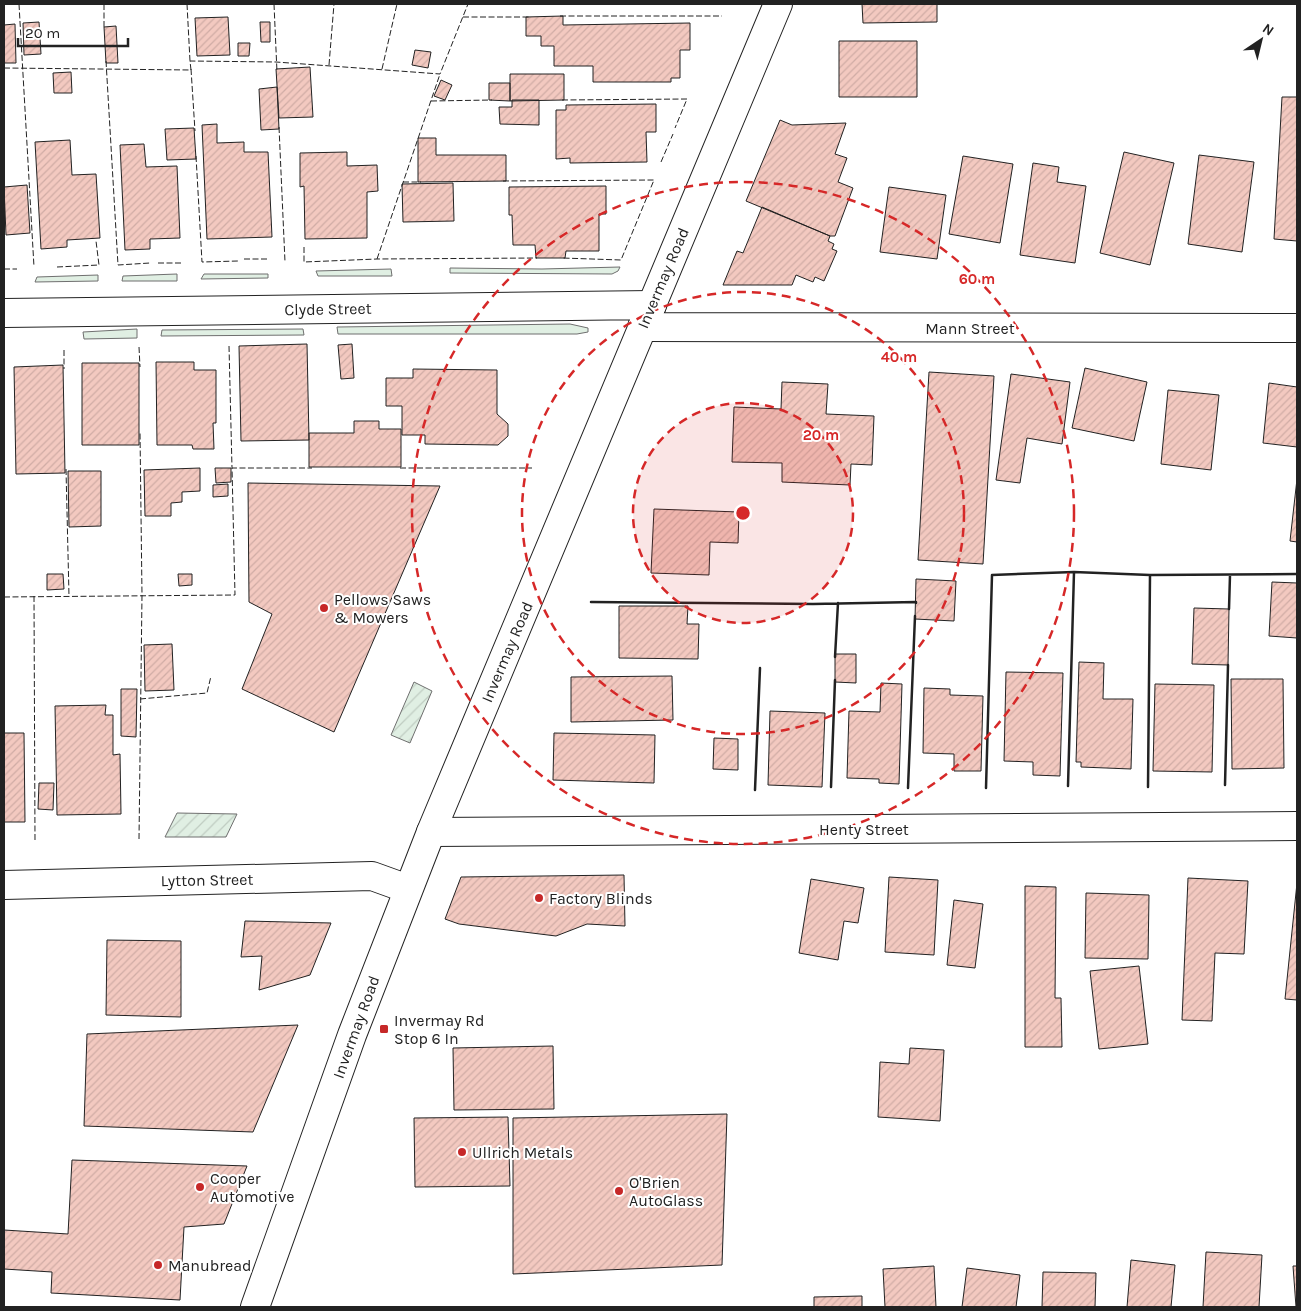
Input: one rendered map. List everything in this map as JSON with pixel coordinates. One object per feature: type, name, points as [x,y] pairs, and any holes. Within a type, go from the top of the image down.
[{"type":"street","name":"Invermay Road","points":[[255,1307],[352,1035],[408,889],[778,4]]},
{"type":"street","name":"Clyde Street","points":[[4,313],[647,316]]},
{"type":"street","name":"Mann Street","points":[[647,316],[1297,328]]},
{"type":"street","name":"Henty Street","points":[[431,832],[1297,826]]},
{"type":"street","name":"Lytton Street","points":[[4,885],[372,876],[408,889]]},
{"type":"green space","points":[[620,267],[618,271],[612,274],[450,273],[450,268],[542,269]]},
{"type":"green space","points":[[391,269],[392,276],[318,276],[316,271]]},
{"type":"green space","points":[[177,274],[177,281],[122,281],[123,276]]},
{"type":"green space","points":[[204,274],[268,274],[268,278],[201,279]]},
{"type":"green space","points":[[98,275],[98,281],[35,282],[37,277]]},
{"type":"green space","points":[[570,324],[588,328],[588,332],[577,334],[338,334],[337,327]]},
{"type":"green space","points":[[137,329],[137,338],[84,339],[83,332]]},
{"type":"green space","points":[[303,329],[304,335],[161,336],[162,330]]},
{"type":"green space","points":[[414,682],[432,691],[410,743],[391,735]]},
{"type":"green space","points":[[177,813],[237,814],[226,837],[165,837]]},
{"type":"building","points":[[862,4],[937,4],[937,22],[863,23]]},
{"type":"building","points":[[563,16],[563,25],[690,23],[690,50],[680,50],[680,78],[671,78],[671,82],[593,82],[593,66],[554,66],[554,46],[541,46],[541,36],[526,36],[526,17]]},
{"type":"building","points":[[228,17],[230,55],[197,56],[195,18]]},
{"type":"building","points":[[39,22],[41,54],[24,55],[23,23]]},
{"type":"building","points":[[260,22],[270,22],[270,42],[261,42]]},
{"type":"building","points":[[15,24],[16,63],[4,63],[4,25]]},
{"type":"building","points":[[116,26],[118,63],[106,63],[104,27]]},
{"type":"building","points":[[839,41],[917,41],[917,97],[839,97]]},
{"type":"building","points":[[238,43],[250,43],[249,56],[238,56]]},
{"type":"building","points":[[415,50],[431,52],[428,68],[412,65]]},
{"type":"building","points":[[310,67],[313,117],[279,118],[276,69]]},
{"type":"building","points":[[71,72],[72,93],[54,93],[53,73]]},
{"type":"building","points":[[510,74],[564,74],[564,100],[510,101]]},
{"type":"building","points":[[441,80],[452,85],[445,100],[434,96]]},
{"type":"building","points":[[489,83],[510,83],[510,101],[489,100]]},
{"type":"building","points":[[277,87],[279,129],[261,130],[259,89]]},
{"type":"building","points":[[1282,97],[1297,97],[1297,241],[1274,239]]},
{"type":"building","points":[[512,100],[539,100],[539,125],[500,124],[499,107],[512,107]]},
{"type":"building","points":[[656,104],[656,132],[646,132],[647,162],[570,163],[570,158],[556,159],[556,110],[566,110],[566,105]]},
{"type":"building","points":[[780,120],[792,125],[846,123],[835,154],[847,158],[838,182],[853,188],[835,236],[830,236],[746,201]]},
{"type":"building","points":[[217,124],[217,143],[244,142],[244,152],[268,152],[272,237],[207,239],[202,125]]},
{"type":"building","points":[[194,128],[196,159],[167,160],[165,129]]},
{"type":"building","points":[[418,138],[436,138],[436,155],[506,155],[506,181],[418,182]]},
{"type":"building","points":[[70,140],[72,175],[96,174],[100,238],[67,240],[67,247],[41,249],[35,142]]},
{"type":"building","points":[[144,144],[146,167],[177,166],[180,238],[150,239],[150,249],[125,250],[120,145]]},
{"type":"building","points":[[347,152],[347,166],[377,165],[378,191],[367,192],[367,238],[305,239],[304,186],[300,187],[300,153]]},
{"type":"building","points":[[1124,152],[1174,163],[1150,265],[1100,253]]},
{"type":"building","points":[[1199,155],[1254,162],[1242,252],[1188,244]]},
{"type":"building","points":[[963,156],[1013,164],[1000,243],[949,234]]},
{"type":"building","points":[[1033,163],[1059,167],[1057,182],[1086,186],[1075,263],[1020,255]]},
{"type":"building","points":[[453,183],[454,221],[403,222],[402,184]]},
{"type":"building","points":[[27,185],[30,233],[6,235],[4,187]]},
{"type":"building","points":[[606,186],[606,214],[599,214],[599,251],[566,251],[565,258],[536,258],[535,245],[513,245],[512,215],[509,215],[509,187]]},
{"type":"building","points":[[889,187],[946,195],[937,259],[880,252]]},
{"type":"building","points":[[762,207],[830,236],[828,241],[834,244],[832,249],[837,251],[824,281],[815,277],[813,282],[796,275],[792,285],[723,285],[737,251],[743,253]]},
{"type":"building","points":[[307,344],[309,440],[241,441],[239,346]]},
{"type":"building","points":[[352,344],[354,378],[341,379],[338,345]]},
{"type":"building","points":[[156,362],[194,362],[194,370],[216,370],[216,423],[213,423],[214,449],[193,449],[192,445],[157,445]]},
{"type":"building","points":[[82,363],[139,363],[139,445],[82,445]]},
{"type":"building","points":[[63,365],[65,473],[16,474],[14,367]]},
{"type":"building","points":[[1085,368],[1147,382],[1134,441],[1072,428]]},
{"type":"building","points":[[413,369],[497,370],[497,414],[508,424],[508,436],[498,445],[425,444],[425,435],[402,435],[402,406],[386,406],[386,378],[413,378]]},
{"type":"building","points":[[929,372],[994,376],[983,564],[918,560]]},
{"type":"building","points":[[1011,374],[1070,382],[1062,444],[1027,438],[1020,483],[996,480]]},
{"type":"building","points":[[782,382],[828,384],[826,414],[874,416],[872,465],[851,464],[850,485],[782,482],[782,463],[732,462],[734,407],[781,409]]},
{"type":"building","points":[[1269,383],[1297,387],[1297,447],[1263,443]]},
{"type":"building","points":[[1168,390],[1219,395],[1211,470],[1161,464]]},
{"type":"building","points":[[354,421],[379,421],[379,429],[401,429],[401,467],[309,467],[309,433],[354,433]]},
{"type":"building","points":[[200,468],[200,491],[182,492],[182,502],[171,503],[171,516],[145,516],[144,470]]},
{"type":"building","points":[[215,468],[231,468],[231,482],[216,483]]},
{"type":"building","points":[[68,471],[101,471],[101,526],[69,527]]},
{"type":"building","points":[[1297,479],[1297,542],[1290,541]]},
{"type":"building","name":"Pellows Saws & Mowers","points":[[248,483],[440,486],[334,732],[242,689],[272,614],[249,602]]},
{"type":"building","points":[[228,484],[228,496],[213,497],[213,485]]},
{"type":"building","points":[[654,509],[739,512],[738,543],[710,542],[709,575],[651,573]]},
{"type":"building","points":[[47,574],[63,574],[64,589],[47,590]]},
{"type":"building","points":[[178,574],[192,574],[192,585],[179,586]]},
{"type":"building","points":[[916,579],[956,581],[954,621],[915,619]]},
{"type":"building","points":[[1272,582],[1297,583],[1297,638],[1269,636]]},
{"type":"building","points":[[619,606],[688,606],[687,624],[699,624],[698,659],[619,658]]},
{"type":"building","points":[[1194,608],[1229,609],[1228,665],[1192,664]]},
{"type":"building","points":[[172,644],[174,690],[145,691],[144,645]]},
{"type":"building","points":[[835,654],[856,654],[856,683],[835,682]]},
{"type":"building","points":[[1079,662],[1104,663],[1103,699],[1133,699],[1131,769],[1081,767],[1081,762],[1076,762]]},
{"type":"building","points":[[1006,672],[1063,673],[1060,776],[1033,775],[1033,762],[1004,761]]},
{"type":"building","points":[[672,676],[673,720],[571,722],[571,677]]},
{"type":"building","points":[[1231,679],[1283,679],[1284,768],[1232,769]]},
{"type":"building","points":[[881,683],[902,684],[899,784],[879,783],[879,779],[847,778],[849,711],[880,712]]},
{"type":"building","points":[[1155,684],[1214,685],[1212,772],[1153,771]]},
{"type":"building","points":[[924,688],[950,689],[950,695],[983,696],[981,771],[954,771],[954,754],[923,753]]},
{"type":"building","points":[[121,689],[137,689],[136,737],[121,736]]},
{"type":"building","points":[[106,705],[105,715],[113,715],[113,755],[120,754],[121,814],[57,815],[55,706]]},
{"type":"building","points":[[770,711],[825,713],[822,787],[768,785]]},
{"type":"building","points":[[4,733],[24,733],[25,822],[4,822]]},
{"type":"building","points":[[554,733],[655,735],[654,783],[553,780]]},
{"type":"building","points":[[714,738],[738,739],[738,770],[713,769]]},
{"type":"building","points":[[39,783],[54,783],[53,810],[38,809]]},
{"type":"building","name":"Factory Blinds","points":[[624,875],[625,926],[587,924],[556,936],[459,924],[445,919],[461,877]]},
{"type":"building","points":[[889,877],[938,880],[934,955],[885,952]]},
{"type":"building","points":[[1188,878],[1248,881],[1244,954],[1215,953],[1212,1021],[1182,1020]]},
{"type":"building","points":[[811,879],[864,888],[858,923],[844,921],[838,960],[799,953]]},
{"type":"building","points":[[1297,883],[1297,1000],[1285,999]]},
{"type":"building","points":[[1025,886],[1056,887],[1055,998],[1061,998],[1062,1047],[1025,1047]]},
{"type":"building","points":[[1086,893],[1149,895],[1148,959],[1085,958]]},
{"type":"building","points":[[954,900],[983,904],[975,968],[947,965]]},
{"type":"building","points":[[245,921],[331,923],[310,975],[259,990],[262,956],[241,957]]},
{"type":"building","points":[[107,940],[181,941],[181,1017],[106,1015]]},
{"type":"building","points":[[1139,966],[1148,1044],[1099,1049],[1090,971]]},
{"type":"building","points":[[298,1025],[253,1132],[84,1126],[87,1034]]},
{"type":"building","points":[[553,1046],[554,1109],[454,1110],[453,1048]]},
{"type":"building","points":[[910,1048],[944,1050],[940,1121],[878,1117],[880,1062],[909,1064]]},
{"type":"building","name":"O'Brien AutoGlass","points":[[727,1114],[722,1265],[513,1274],[513,1118]]},
{"type":"building","name":"Ullrich Metals","points":[[508,1117],[510,1186],[415,1187],[414,1118]]},
{"type":"building","points":[[72,1160],[247,1166],[224,1224],[184,1227],[180,1300],[51,1293],[52,1272],[4,1269],[4,1230],[68,1234]]},
{"type":"building","points":[[1206,1252],[1262,1255],[1259,1307],[1203,1307]]},
{"type":"building","points":[[1131,1260],[1175,1265],[1171,1307],[1127,1307]]},
{"type":"building","points":[[934,1266],[936,1307],[885,1307],[883,1269]]},
{"type":"building","points":[[1293,1266],[1297,1266],[1297,1307],[1296,1307]]},
{"type":"building","points":[[967,1268],[1020,1275],[1016,1307],[962,1307]]},
{"type":"building","points":[[1043,1272],[1096,1273],[1095,1307],[1042,1307]]},
{"type":"building","points":[[862,1296],[862,1307],[814,1307],[814,1297]]},
{"type":"fence","points":[[19,4],[34,267]]},
{"type":"fence","points":[[104,4],[104,29]]},
{"type":"fence","points":[[187,4],[190,61]]},
{"type":"fence","points":[[274,4],[277,72]]},
{"type":"fence","points":[[329,65],[334,4]]},
{"type":"fence","points":[[382,69],[397,4]]},
{"type":"fence","points":[[4,68],[191,70],[190,61],[276,62],[440,74],[468,4]]},
{"type":"fence","points":[[560,16],[722,16]]},
{"type":"fence","points":[[463,17],[530,17]]},
{"type":"fence","points":[[106,61],[118,265],[150,263]]},
{"type":"fence","points":[[191,69],[195,131]]},
{"type":"fence","points":[[377,259],[440,74]]},
{"type":"fence","points":[[562,100],[687,99],[675,128]]},
{"type":"fence","points":[[431,101],[492,100]]},
{"type":"fence","points":[[279,127],[285,262]]},
{"type":"fence","points":[[661,162],[673,134]]},
{"type":"fence","points":[[196,156],[202,262],[238,261]]},
{"type":"fence","points":[[503,181],[654,180],[621,260],[562,258]]},
{"type":"fence","points":[[403,182],[421,182]]},
{"type":"fence","points":[[57,267],[99,265],[96,241]]},
{"type":"fence","points":[[304,247],[304,262],[377,259],[537,258]]},
{"type":"fence","points":[[244,259],[268,259]]},
{"type":"fence","points":[[158,263],[181,263]]},
{"type":"fence","points":[[4,269],[17,269]]},
{"type":"fence","points":[[229,346],[232,468]]},
{"type":"fence","points":[[139,347],[140,367]]},
{"type":"fence","points":[[64,350],[64,369]]},
{"type":"fence","points":[[139,839],[142,595],[140,432]]},
{"type":"fence","points":[[4,597],[235,595],[232,468],[312,468]]},
{"type":"fence","points":[[400,468],[532,468]]},
{"type":"fence","points":[[66,469],[69,596]]},
{"type":"fence","points":[[34,596],[35,840]]},
{"type":"fence","points":[[140,699],[207,693],[211,676]]},
{"type":"wall","points":[[1068,786],[1074,572]]},
{"type":"wall","points":[[986,788],[992,575],[1074,572],[1150,575],[1297,574]]},
{"type":"wall","points":[[1148,787],[1150,575]]},
{"type":"wall","points":[[1229,609],[1230,575]]},
{"type":"wall","points":[[591,602],[916,603]]},
{"type":"wall","points":[[835,657],[838,603]]},
{"type":"wall","points":[[908,788],[915,616]]},
{"type":"wall","points":[[1225,785],[1228,665]]},
{"type":"wall","points":[[755,790],[760,668]]},
{"type":"wall","points":[[831,787],[835,680]]},
{"type":"place","name":"Pellows Saws & Mowers","points":[[324,608]]},
{"type":"place","name":"Factory Blinds","points":[[539,898]]},
{"type":"place","name":"Invermay Rd Stop 6 In","points":[[384,1029]]},
{"type":"place","name":"Ullrich Metals","points":[[462,1152]]},
{"type":"place","name":"Cooper Automotive","points":[[200,1187]]},
{"type":"place","name":"O'Brien AutoGlass","points":[[619,1191]]},
{"type":"place","name":"Manubread","points":[[158,1265]]}]
